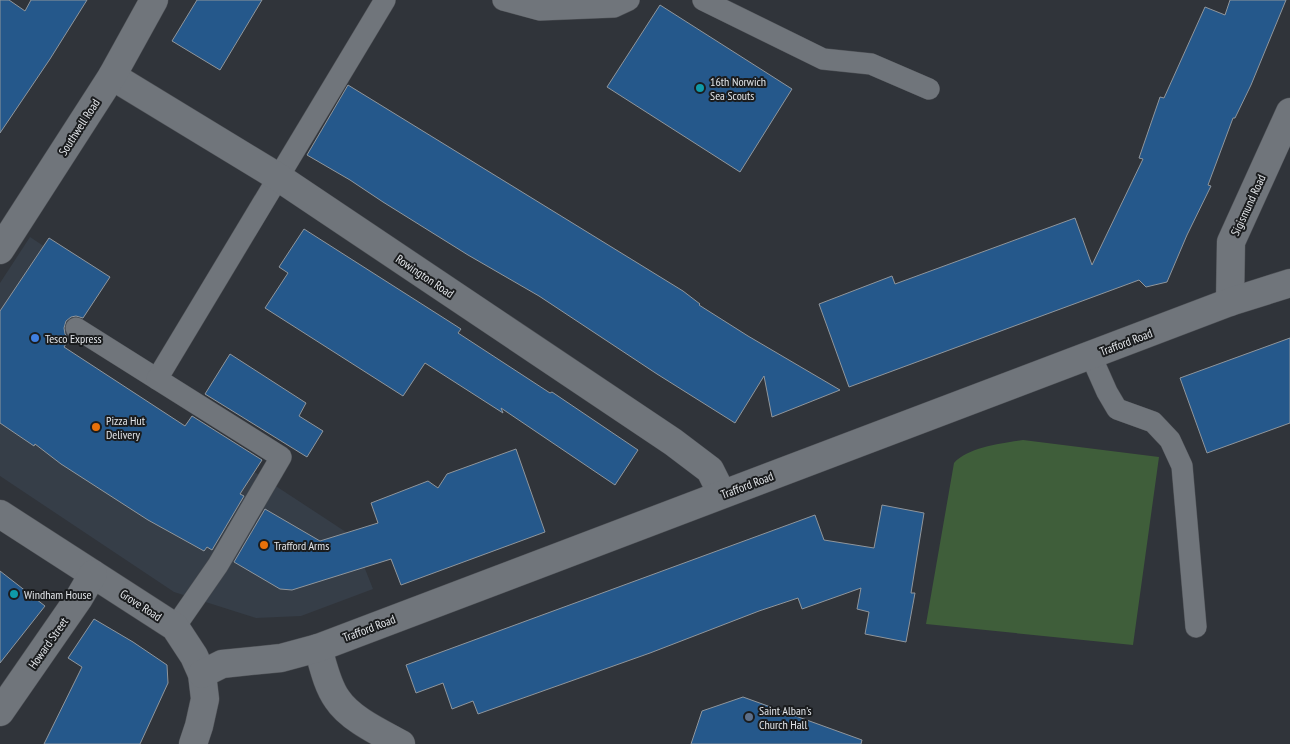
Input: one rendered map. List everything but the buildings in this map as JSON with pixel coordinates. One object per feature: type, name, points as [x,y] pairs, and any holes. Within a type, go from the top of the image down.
[{"type":"street","name":"Southwell Road","points":[[0,250],[112,76],[154,0]]},
{"type":"street","name":"Rowington Road","points":[[112,76],[278,177],[673,442],[710,470],[722,494]]},
{"type":"street","name":"Sigismund Road","points":[[1230,302],[1231,242],[1290,112]]},
{"type":"street","name":"Trafford Road","points":[[202,674],[222,664],[281,658],[318,648],[1230,302],[1290,283]]},
{"type":"street","name":"Grove Road","points":[[0,514],[175,627],[194,656],[202,674],[205,699],[193,744]]},
{"type":"street","name":"Howard Street","points":[[0,712],[79,598],[93,574]]},
{"type":"street","points":[[318,648],[327,679],[337,700],[360,721],[401,744]]},
{"type":"lane","points":[[157,379],[385,0]]},
{"type":"lane","points":[[503,0],[540,10],[614,7],[629,0]]},
{"type":"lane","points":[[703,0],[823,58],[871,64],[929,89]]},
{"type":"lane","points":[[76,328],[281,457],[218,565],[175,627]]},
{"type":"lane","points":[[1091,356],[1117,410],[1152,422],[1170,440],[1182,466],[1196,627]]},
{"type":"shaded area","points":[[30,237],[104,286],[64,347],[352,536],[373,589],[301,616],[256,618],[174,592],[0,476],[0,283]]},
{"type":"green space","points":[[1023,440],[1159,457],[1133,645],[926,624],[954,463],[977,449]]},
{"type":"place","name":"16th Norwich Sea Scouts","points":[[700,88]]},
{"type":"place","name":"Tesco Express","points":[[35,338]]},
{"type":"place","name":"Pizza Hut Delivery","points":[[96,427]]},
{"type":"place","name":"Trafford Arms","points":[[264,545]]},
{"type":"place","name":"Windham House","points":[[14,594]]},
{"type":"place","name":"Saint Alban's Church Hall","points":[[749,717]]}]
